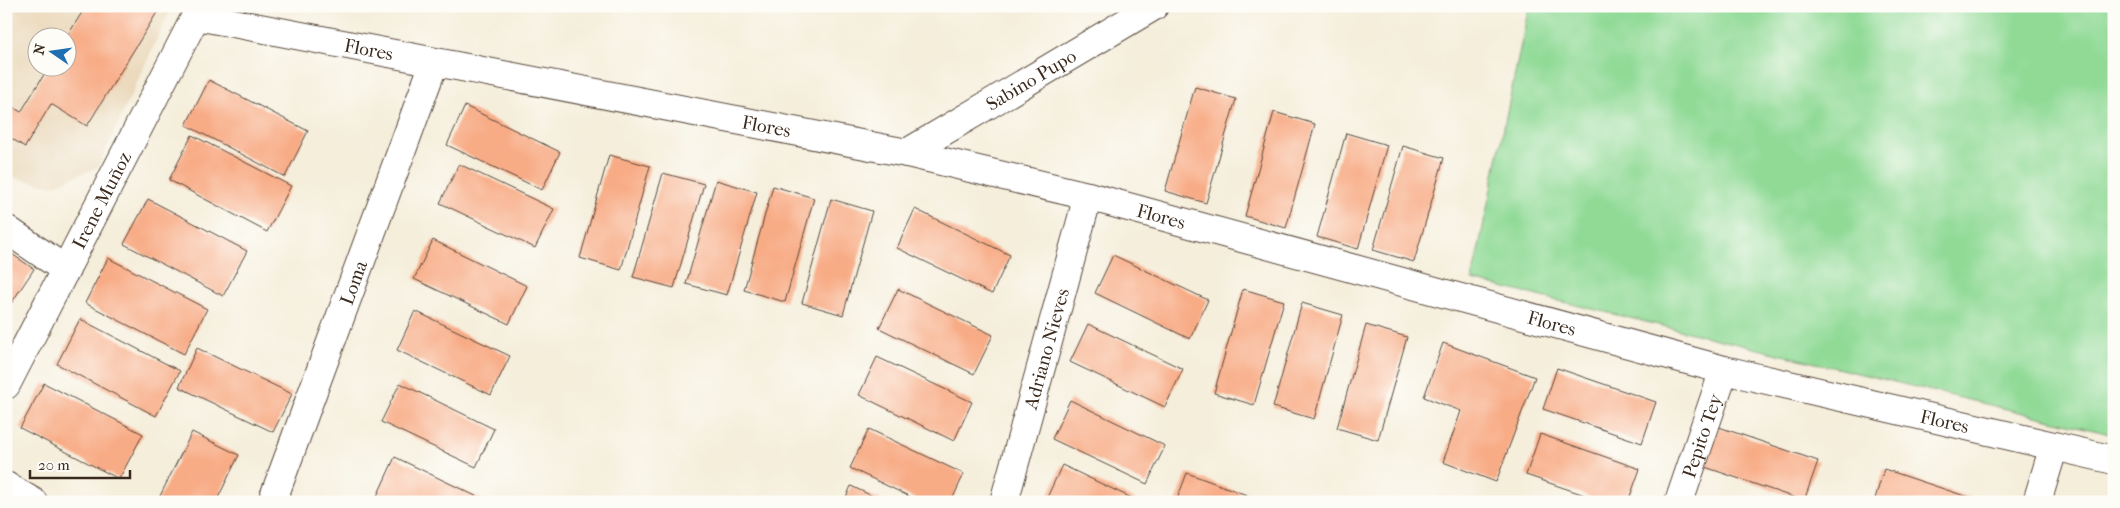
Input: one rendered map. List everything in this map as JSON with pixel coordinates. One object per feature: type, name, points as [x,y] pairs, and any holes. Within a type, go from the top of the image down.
[{"type":"street","name":"Sabino Pupo","points":[[907,153],[1154,6]]},
{"type":"street","name":"Flores","points":[[199,11],[434,63],[907,153],[1088,196],[1724,370],[2114,460]]},
{"type":"street","name":"Irene Muñoz","points":[[6,385],[199,11]]},
{"type":"street","name":"Loma","points":[[272,502],[434,63]]},
{"type":"street","name":"Adriano Nieves","points":[[1004,502],[1088,196]]},
{"type":"street","points":[[6,229],[66,270]]},
{"type":"street","name":"Pepito Tey","points":[[1679,502],[1724,370]]},
{"type":"street","points":[[2036,502],[2054,446]]},
{"type":"street","points":[[6,486],[33,502]]},
{"type":"shaded area","points":[[6,6],[172,6],[98,167],[52,186],[6,176]]},
{"type":"green space","points":[[1529,6],[2114,6],[2114,435],[1472,280]]},
{"type":"building","points":[[86,6],[161,6],[87,126],[51,104],[25,147],[6,135],[6,103],[21,112],[42,78],[78,78],[78,28],[72,28]]},
{"type":"building","points":[[209,80],[308,131],[285,177],[186,125]]},
{"type":"building","points":[[1195,87],[1236,99],[1206,203],[1165,191]]},
{"type":"building","points":[[465,106],[560,152],[542,190],[447,145]]},
{"type":"building","points":[[1274,112],[1315,124],[1286,228],[1245,216]]},
{"type":"building","points":[[1346,133],[1387,145],[1358,249],[1317,237]]},
{"type":"building","points":[[192,135],[291,186],[267,232],[169,180]]},
{"type":"building","points":[[1403,146],[1444,158],[1414,262],[1373,250]]},
{"type":"building","points":[[609,155],[650,166],[621,270],[580,258]]},
{"type":"building","points":[[459,164],[554,209],[535,248],[440,203]]},
{"type":"building","points":[[663,173],[704,184],[674,288],[633,277]]},
{"type":"building","points":[[716,180],[757,192],[727,295],[686,284]]},
{"type":"building","points":[[773,186],[814,198],[785,302],[744,290]]},
{"type":"building","points":[[148,199],[247,251],[223,296],[124,244]]},
{"type":"building","points":[[831,199],[872,211],[843,315],[802,303]]},
{"type":"building","points":[[915,209],[1010,255],[992,294],[897,248]]},
{"type":"building","points":[[433,240],[527,286],[509,324],[414,279]]},
{"type":"building","points":[[6,250],[34,269],[6,311]]},
{"type":"building","points":[[1113,255],[1208,300],[1190,339],[1095,293]]},
{"type":"building","points":[[108,258],[207,309],[184,354],[85,303]]},
{"type":"building","points":[[898,289],[993,335],[974,374],[879,328]]},
{"type":"building","points":[[1243,289],[1284,301],[1254,405],[1214,393]]},
{"type":"building","points":[[1302,303],[1343,315],[1314,419],[1273,407]]},
{"type":"building","points":[[415,311],[510,356],[491,395],[397,350]]},
{"type":"building","points":[[80,319],[180,371],[156,416],[57,364]]},
{"type":"building","points":[[1088,324],[1183,369],[1165,407],[1070,362]]},
{"type":"building","points":[[1366,325],[1407,337],[1378,440],[1337,428]]},
{"type":"building","points":[[1443,343],[1535,377],[1496,482],[1443,462],[1461,411],[1424,397]]},
{"type":"building","points":[[197,348],[292,394],[273,432],[179,387]]},
{"type":"building","points":[[877,357],[972,402],[954,441],[859,395]]},
{"type":"building","points":[[1557,368],[1656,402],[1642,443],[1543,409]]},
{"type":"building","points":[[44,383],[143,434],[119,479],[20,428]]},
{"type":"building","points":[[400,383],[494,429],[476,467],[381,422]]},
{"type":"building","points":[[1070,400],[1165,446],[1147,484],[1052,439]]},
{"type":"building","points":[[1719,427],[1818,461],[1804,501],[1705,467]]},
{"type":"building","points":[[869,429],[964,474],[951,502],[921,502],[850,468]]},
{"type":"building","points":[[192,432],[239,455],[216,502],[157,502]]},
{"type":"building","points":[[1540,434],[1640,469],[1628,502],[1605,502],[1526,475]]},
{"type":"building","points":[[395,457],[488,502],[389,502],[377,496]]},
{"type":"building","points":[[1062,465],[1140,502],[1045,502]]},
{"type":"building","points":[[1884,469],[1980,501],[1980,502],[1874,502]]},
{"type":"building","points":[[1187,473],[1266,502],[1176,502]]},
{"type":"building","points":[[851,486],[885,502],[844,502]]}]
